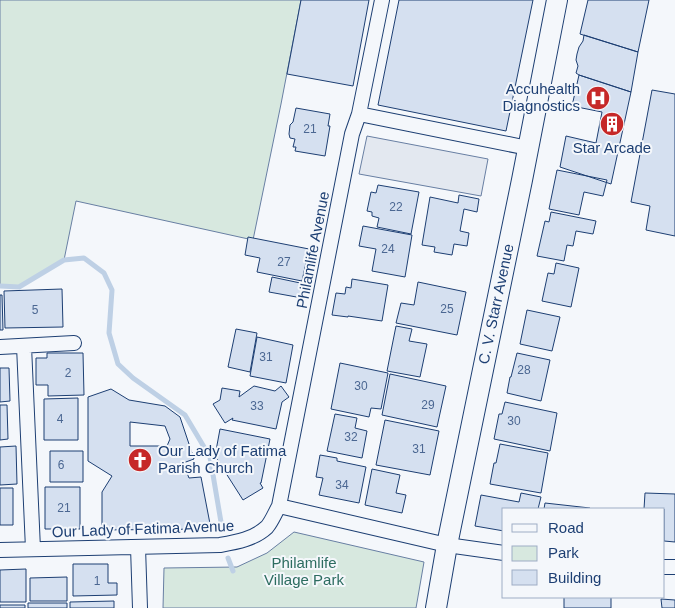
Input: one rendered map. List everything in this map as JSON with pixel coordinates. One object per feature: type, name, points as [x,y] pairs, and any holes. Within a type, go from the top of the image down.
[{"type":"main road","name":"C. V. Starr Avenue","points":[[436,608],[447,545],[557,0]]},
{"type":"street","name":"Philamlife Avenue","points":[[279,506],[352,134],[359,114],[382,0]]},
{"type":"street","points":[[359,114],[528,148]]},
{"type":"street","points":[[0,347],[74,343]]},
{"type":"street","points":[[24,346],[33,550]]},
{"type":"street","points":[[279,506],[447,545],[502,553]]},
{"type":"street","name":"Our Lady of Fatima Avenue","points":[[0,550],[220,545],[238,542],[255,536],[268,526],[279,506]]},
{"type":"street","points":[[138,547],[140,608]]},
{"type":"green space","points":[[0,0],[301,0],[253,240],[76,201],[64,260],[19,287],[0,286]]},
{"type":"green space","name":"Philamlife Village Park","points":[[294,532],[424,562],[416,608],[163,608],[164,568],[237,567],[267,553]]},
{"type":"shaded area","points":[[367,136],[488,159],[481,196],[359,174]]},
{"type":"building","points":[[301,0],[369,0],[353,86],[287,74]]},
{"type":"building","points":[[399,0],[533,0],[506,131],[378,105]]},
{"type":"building","points":[[588,0],[649,0],[638,52],[580,34]]},
{"type":"building","points":[[584,35],[638,52],[631,92],[576,73],[578,66],[577,54]]},
{"type":"building","name":"Star Arcade","points":[[579,75],[631,92],[611,184],[560,167],[566,136],[596,143],[602,112],[572,106]]},
{"type":"building","points":[[652,90],[675,94],[675,236],[646,230],[650,206],[631,202]]},
{"type":"building","points":[[296,108],[330,114],[325,156],[295,151],[296,147],[293,147],[295,139],[290,138],[289,134]]},
{"type":"building","points":[[557,170],[607,180],[603,196],[584,192],[579,215],[549,209]]},
{"type":"building","points":[[378,185],[419,192],[411,234],[377,227],[379,218],[372,216],[372,212],[367,211],[371,192],[376,193]]},
{"type":"building","points":[[459,195],[479,199],[477,212],[464,209],[460,231],[469,233],[467,246],[454,244],[452,255],[434,252],[435,247],[422,245],[430,197],[458,203]]},
{"type":"building","points":[[551,212],[596,221],[593,234],[576,231],[573,246],[567,245],[564,261],[537,256],[545,221],[549,222]]},
{"type":"building","points":[[363,226],[412,235],[405,277],[372,271],[376,249],[359,246]]},
{"type":"building","points":[[248,237],[309,249],[302,281],[257,272],[260,258],[245,255]]},
{"type":"building","points":[[556,263],[579,268],[571,307],[542,301],[548,273],[554,274]]},
{"type":"building","points":[[272,277],[305,284],[302,298],[269,292]]},
{"type":"building","points":[[352,279],[388,285],[382,321],[332,315],[336,293],[345,294],[346,287],[351,288]]},
{"type":"building","points":[[418,282],[466,292],[457,335],[396,323],[401,303],[414,305]]},
{"type":"building","points":[[62,289],[63,327],[5,328],[4,291]]},
{"type":"building","points":[[0,295],[2,295],[3,330],[0,330]]},
{"type":"building","points":[[527,310],[560,317],[552,351],[520,344]]},
{"type":"building","points":[[396,326],[412,329],[409,341],[427,344],[420,377],[387,371]]},
{"type":"building","points":[[236,329],[257,333],[250,372],[228,367]]},
{"type":"building","points":[[257,337],[293,345],[286,383],[250,376]]},
{"type":"building","points":[[47,353],[83,353],[84,395],[48,396],[48,385],[36,385],[36,358],[47,358]]},
{"type":"building","points":[[517,353],[550,360],[541,401],[507,393]]},
{"type":"building","points":[[340,363],[388,373],[381,409],[371,408],[369,417],[331,409]]},
{"type":"building","points":[[0,368],[9,368],[10,401],[0,402]]},
{"type":"building","points":[[390,374],[446,386],[437,427],[382,415]]},
{"type":"building","points":[[254,386],[275,391],[281,386],[289,397],[282,402],[276,429],[232,420],[233,418],[225,423],[213,404],[220,400],[222,388],[240,391],[239,397]]},
{"type":"building","name":"Our Lady of Fatima Parish Church","points":[[111,389],[129,400],[165,406],[180,417],[194,459],[183,463],[189,478],[201,477],[211,529],[102,530],[102,492],[112,476],[88,461],[88,397]],"holes":[[[130,422],[165,426],[170,439],[167,446],[130,446]]]},
{"type":"building","points":[[78,398],[78,440],[44,440],[44,399]]},
{"type":"building","points":[[505,402],[557,413],[550,451],[494,439],[499,414],[502,414]]},
{"type":"building","points":[[0,405],[7,405],[8,439],[0,440]]},
{"type":"building","points":[[335,414],[357,418],[355,428],[367,431],[362,458],[327,451]]},
{"type":"building","points":[[385,420],[439,431],[430,475],[376,465]]},
{"type":"building","points":[[220,429],[270,439],[260,483],[263,488],[243,500],[215,456]]},
{"type":"building","points":[[500,444],[548,453],[541,493],[490,484]]},
{"type":"building","points":[[16,446],[17,484],[0,485],[0,447]]},
{"type":"building","points":[[50,451],[83,451],[83,482],[50,482]]},
{"type":"building","points":[[320,455],[337,458],[337,461],[366,467],[359,503],[319,495],[323,478],[316,477]]},
{"type":"building","points":[[372,469],[400,475],[396,493],[406,495],[402,513],[365,505]]},
{"type":"building","points":[[45,487],[80,487],[80,529],[45,529]]},
{"type":"building","points":[[0,488],[13,488],[13,525],[0,525]]},
{"type":"building","points":[[521,493],[541,497],[538,508],[502,508],[502,531],[475,526],[481,495],[519,502]]},
{"type":"building","points":[[645,493],[675,494],[675,542],[665,541],[665,508],[644,508]]},
{"type":"building","points":[[545,503],[590,508],[544,508]]},
{"type":"building","points":[[73,564],[108,564],[108,583],[117,583],[117,595],[73,596]]},
{"type":"building","points":[[26,569],[26,602],[0,602],[0,570]]},
{"type":"building","points":[[67,577],[67,601],[30,601],[30,578]]},
{"type":"building","points":[[564,598],[611,598],[611,608],[564,608]]},
{"type":"building","points":[[661,599],[675,600],[675,608],[662,608]]},
{"type":"building","points":[[114,601],[114,608],[70,608],[70,602]]},
{"type":"building","points":[[28,603],[67,603],[67,608],[28,608]]},
{"type":"building","points":[[0,605],[25,605],[25,608],[0,608]]},
{"type":"waterway","points":[[0,286],[19,287],[64,260],[84,258],[104,273],[112,290],[109,333],[118,364],[133,378],[185,415],[210,457],[222,528]]},
{"type":"waterway","points":[[228,558],[233,571]]},
{"type":"place","name":"Accuhealth Diagnostics","points":[[598,98]]},
{"type":"place","name":"Star Arcade","points":[[612,124]]},
{"type":"place","name":"Our Lady of Fatima Parish Church","points":[[140,460]]}]
